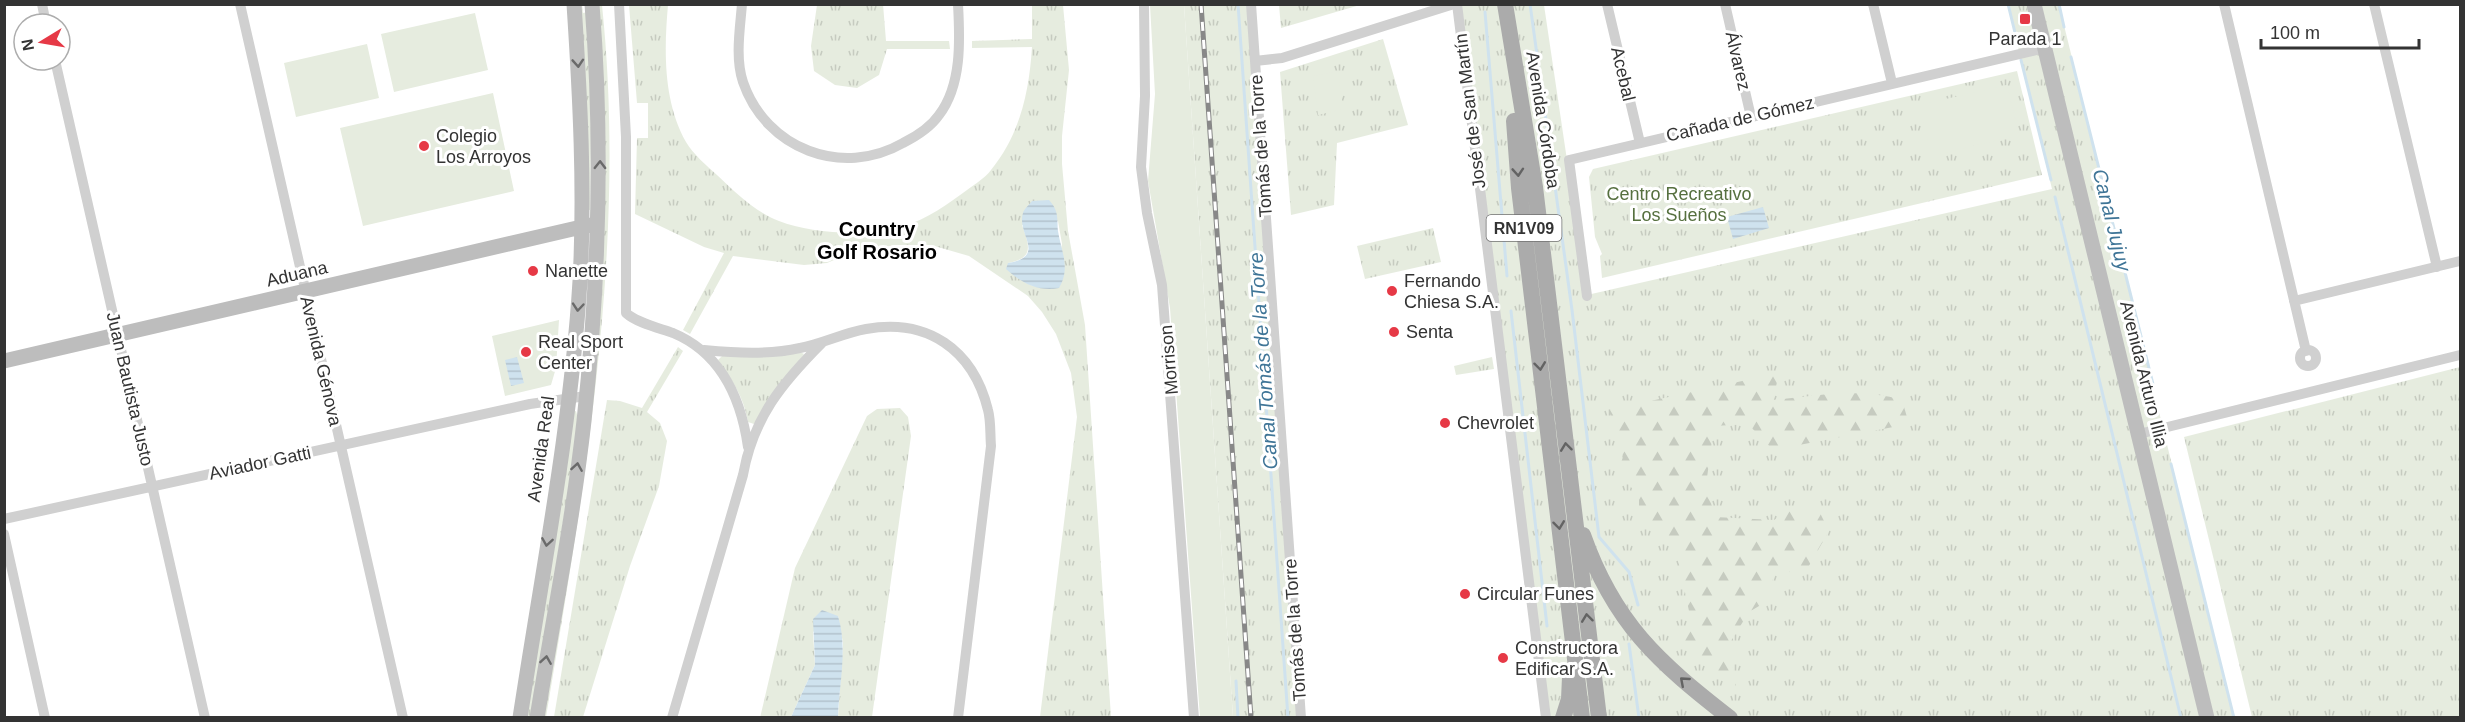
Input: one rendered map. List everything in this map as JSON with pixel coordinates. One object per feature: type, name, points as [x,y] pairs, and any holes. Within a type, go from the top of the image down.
[{"type":"main road","name":"Avenida Real","points":[[519,717],[568,398],[580,281],[579,87],[574,4]]},
{"type":"main road","name":"Avenida Real","points":[[537,717],[586,396],[595,295],[600,149],[592,4]]},
{"type":"main road","name":"Avenida Córdoba","points":[[1505,4],[1535,187],[1599,717]]},
{"type":"main road","name":"Avenida Arturo Illia","points":[[2034,4],[2207,717]]},
{"type":"main road","name":"Avenida Córdoba","points":[[1509,30],[1519,188],[1582,717]]},
{"type":"main road","name":"Aduana","points":[[4,361],[598,223]]},
{"type":"main road","points":[[1573,505],[1607,593],[1627,624],[1651,653],[1730,717]]},
{"type":"main road","points":[[1563,717],[1569,699],[1572,625]]},
{"type":"street","name":"Avenida Génova","points":[[240,4],[403,717]]},
{"type":"street","points":[[619,4],[626,137],[625,308],[629,316],[680,336],[704,350],[726,377],[737,398],[745,423],[748,447],[743,475],[672,717]]},
{"type":"street","points":[[742,4],[740,68],[752,102],[765,121],[778,134],[806,150],[853,160],[886,153],[923,132],[940,114],[955,78],[959,56],[958,4]]},
{"type":"street","name":"Morrison","points":[[1144,4],[1145,96],[1141,167],[1147,213],[1162,285],[1194,717]]},
{"type":"street","name":"Tomás de la Torre","points":[[1251,4],[1301,717]]},
{"type":"street","points":[[1255,61],[1282,58],[1456,4]]},
{"type":"street","name":"José de San Martín","points":[[1456,4],[1546,717]]},
{"type":"street","name":"Acebal","points":[[1607,4],[1640,143]]},
{"type":"street","name":"Álvarez","points":[[1725,4],[1751,117]]},
{"type":"street","points":[[1873,4],[1892,83]]},
{"type":"street","points":[[2224,4],[2306,351]]},
{"type":"street","points":[[2374,4],[2437,267]]},
{"type":"street","name":"Cañada de Gómez","points":[[1587,296],[1569,160],[2045,48]]},
{"type":"street","name":"Juan Bautista Justo","points":[[58,72],[205,717]]},
{"type":"street","points":[[2294,301],[2460,261]]},
{"type":"street","points":[[704,350],[775,352],[822,343],[864,329],[905,326],[934,336],[955,348],[971,369],[988,411],[991,446],[958,717]]},
{"type":"street","points":[[748,447],[777,394],[822,343]]},
{"type":"street","points":[[2139,434],[2460,355]]},
{"type":"street","name":"Aviador Gatti","points":[[4,519],[341,445],[586,396]]},
{"type":"street","points":[[4,534],[45,717]]},
{"type":"green space","points":[[883,4],[886,41],[949,41],[950,49],[887,49],[879,75],[857,88],[835,85],[814,71],[811,46],[817,5]]},
{"type":"green space","points":[[1279,4],[1360,5],[1281,28]]},
{"type":"green space","points":[[577,5],[582,5],[583,13],[588,12],[593,210],[587,210]]},
{"type":"green space","points":[[592,5],[602,5],[608,95],[609,184],[606,273],[598,362],[575,540],[546,717],[537,718],[589,361]]},
{"type":"green space","points":[[629,5],[668,5],[666,57],[669,92],[678,126],[686,142],[700,160],[746,201],[779,221],[808,229],[841,233],[875,232],[904,226],[929,215],[983,178],[1001,156],[1016,127],[1025,97],[1032,47],[972,48],[972,41],[1032,39],[1032,5],[1063,5],[1069,70],[1062,136],[1062,164],[1068,231],[1085,325],[1111,717],[1040,717],[1077,417],[1071,373],[1056,334],[1042,312],[1028,296],[969,256],[931,245],[896,245],[853,252],[827,263],[804,265],[733,256],[690,334],[683,330],[724,253],[704,247],[635,214],[637,138],[648,138],[648,103],[637,103]],"holes":[[[1058,221],[1062,244],[1052,289],[1038,287],[1020,279],[1008,263],[1023,258],[1028,250],[1022,225]]]},
{"type":"green space","points":[[1150,5],[1184,5],[1233,717],[1200,717],[1170,308],[1148,181],[1155,94]]},
{"type":"green space","points":[[1184,5],[1251,5],[1301,717],[1233,717]]},
{"type":"green space","points":[[1457,5],[1544,5],[1587,295],[2052,189],[2008,5],[2059,5],[2234,717],[1546,717]]},
{"type":"green space","points":[[475,13],[488,70],[394,92],[381,34]]},
{"type":"green space","points":[[1383,39],[1408,125],[1337,143],[1334,205],[1291,215],[1280,72]]},
{"type":"green space","points":[[367,44],[379,98],[296,117],[284,63]]},
{"type":"green space","points":[[1338,71],[1343,109],[1318,115],[1313,76]]},
{"type":"green space","name":"Centro Recreativo Los Sueños","points":[[2017,71],[2042,175],[1602,278],[1600,256],[1602,254],[1595,237],[1589,177],[1593,169]]},
{"type":"green space","points":[[2007,85],[2019,135],[1931,156],[1919,105]]},
{"type":"green space","points":[[493,93],[514,191],[363,226],[340,128]]},
{"type":"green space","points":[[1433,228],[1441,262],[1365,279],[1357,246]]},
{"type":"green space","name":"Real Sport Center","points":[[559,320],[556,368],[551,385],[505,396],[492,336]]},
{"type":"green space","points":[[678,347],[683,351],[647,412],[660,423],[667,441],[659,486],[630,566],[583,717],[554,717],[607,400],[620,401],[642,408]]},
{"type":"green space","points":[[804,354],[754,424],[748,422],[737,389],[718,360],[723,355]]},
{"type":"green space","points":[[1492,357],[1494,369],[1456,375],[1454,366]]},
{"type":"green space","points":[[2460,367],[2460,717],[2252,717],[2184,437]]},
{"type":"green space","points":[[1779,373],[1773,400],[1854,393],[1886,396],[1902,400],[1909,424],[1773,450],[1748,424],[1714,426],[1706,485],[1715,517],[1774,520],[1794,507],[1819,511],[1829,531],[1806,571],[1775,573],[1764,603],[1749,612],[1729,644],[1736,686],[1683,648],[1689,611],[1675,545],[1639,518],[1639,497],[1618,471],[1623,457],[1609,410]]},
{"type":"green space","points":[[900,408],[908,417],[911,436],[872,717],[838,717],[843,643],[838,616],[813,632],[815,665],[791,717],[760,718],[795,568],[867,416],[877,409]]},
{"type":"green space","points":[[576,411],[579,422],[532,717],[523,718],[572,412]]},
{"type":"water","points":[[1049,200],[1057,215],[1065,266],[1063,281],[1059,288],[1044,289],[1031,285],[1006,269],[1008,263],[1020,260],[1028,250],[1022,221],[1024,210],[1032,201]]},
{"type":"water","points":[[1763,207],[1769,228],[1733,239],[1727,217]]},
{"type":"water","points":[[517,357],[524,383],[511,386],[505,360]]},
{"type":"water","points":[[822,610],[838,616],[841,628],[843,654],[838,717],[791,717],[815,665],[813,619]]},
{"type":"waterway","name":"Canal Tomás de la Torre","points":[[1238,4],[1288,718]]},
{"type":"waterway","points":[[1530,4],[1572,310],[1599,537],[1629,572],[1638,605]]},
{"type":"waterway","points":[[2008,4],[2018,45]]},
{"type":"waterway","name":"Canal Jujuy","points":[[2059,4],[2064,27]]},
{"type":"waterway","points":[[1485,12],[1507,276]]},
{"type":"waterway","name":"Canal Jujuy","points":[[2071,57],[2153,384]]},
{"type":"waterway","points":[[2021,60],[2051,180]]},
{"type":"waterway","points":[[2055,197],[2181,718]]},
{"type":"waterway","points":[[1511,311],[1547,626]]},
{"type":"waterway","name":"Canal Jujuy","points":[[2171,464],[2234,718]]},
{"type":"waterway","points":[[1629,644],[1639,718]]},
{"type":"waterway","points":[[1236,681],[1238,718]]},
{"type":"railway","points":[[1201,4],[1251,718]]},
{"type":"place","name":"Parada 1","points":[[2025,19]]},
{"type":"place","name":"Colegio Los Arroyos","points":[[424,146]]},
{"type":"place","name":"Nanette","points":[[533,271]]},
{"type":"place","name":"Fernando Chiesa S.A.","points":[[1392,291]]},
{"type":"place","name":"Senta","points":[[1394,332]]},
{"type":"place","name":"Real Sport Center","points":[[526,352]]},
{"type":"place","name":"Chevrolet","points":[[1445,423]]},
{"type":"place","name":"Circular Funes","points":[[1465,594]]},
{"type":"place","name":"Constructora Edificar S.A.","points":[[1503,658]]},
{"type":"district","name":"Country Golf Rosario","points":[[877,240]]}]
